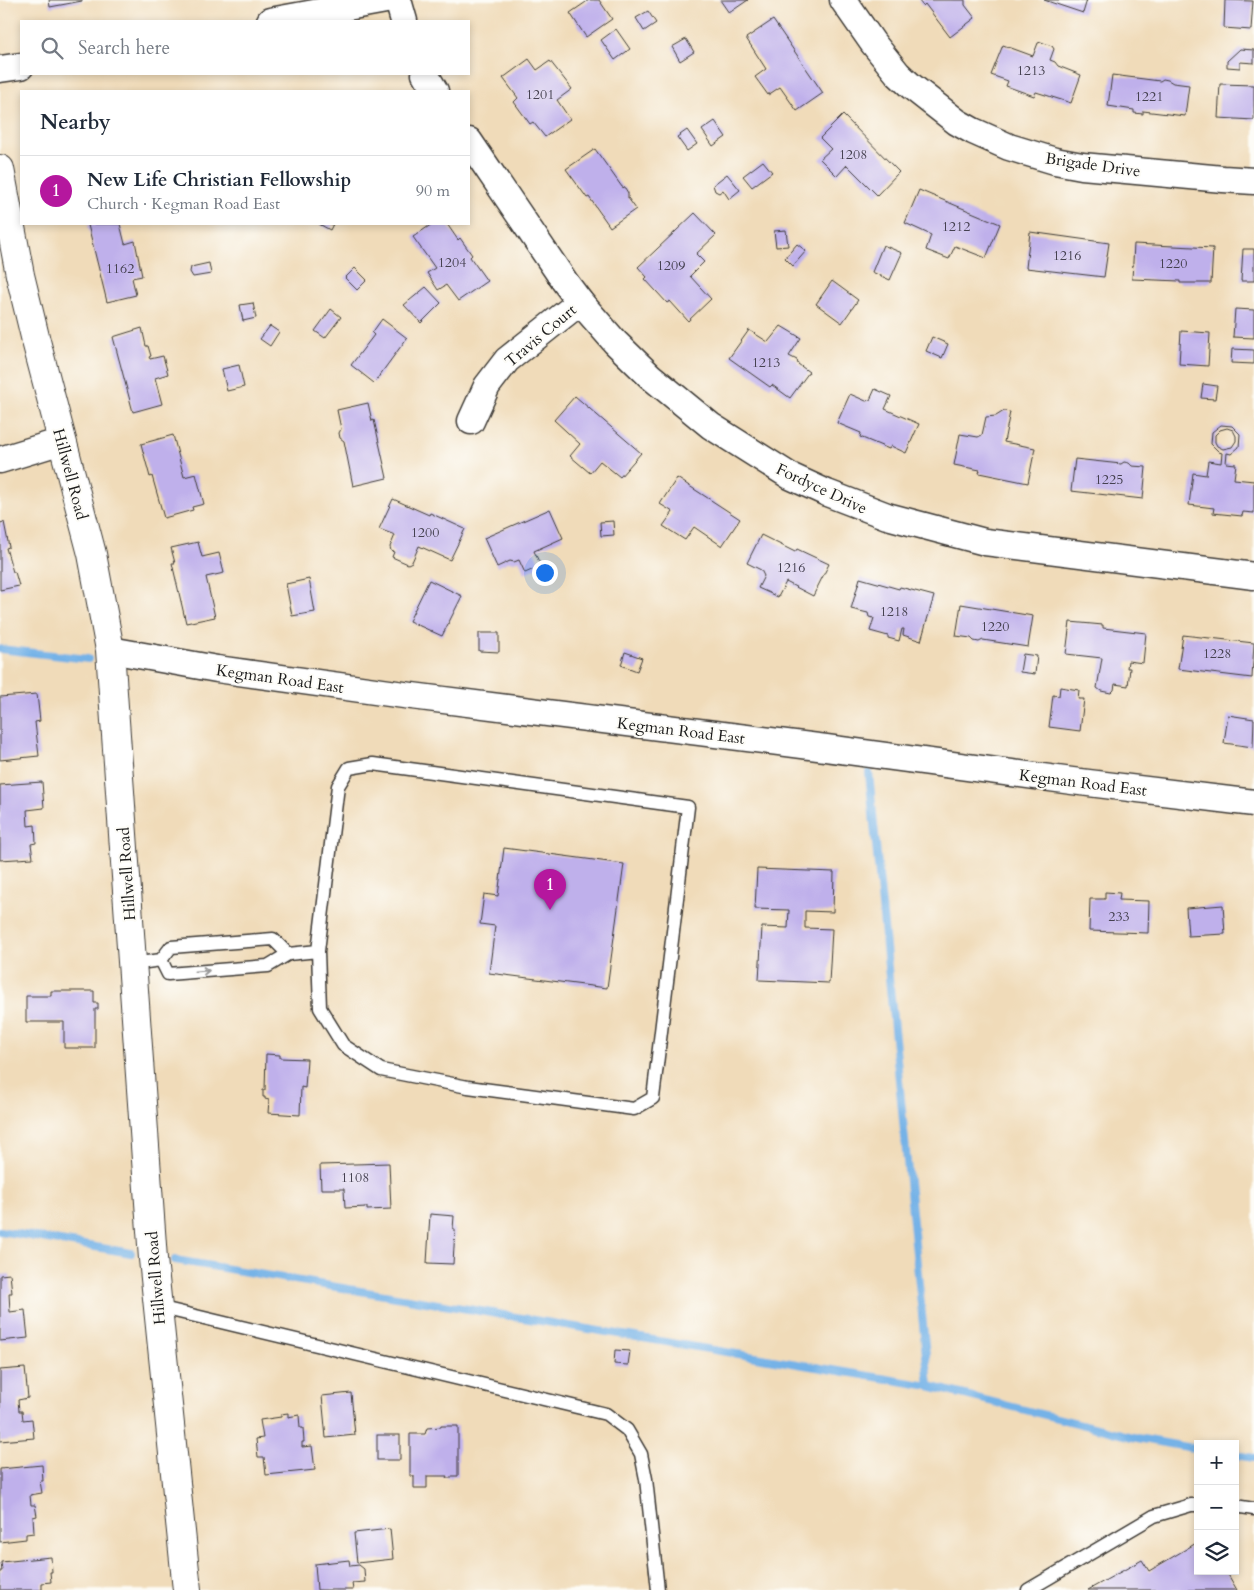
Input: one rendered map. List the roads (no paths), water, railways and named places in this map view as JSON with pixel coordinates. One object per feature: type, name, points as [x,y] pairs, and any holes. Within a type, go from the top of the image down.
[{"type":"street","points":[[275,20],[385,0]]},
{"type":"street","points":[[398,0],[404,20]]},
{"type":"street","name":"Brigade Drive","points":[[843,0],[873,43],[898,74],[911,86],[957,122],[1009,147],[1055,161],[1082,166],[1254,181]]},
{"type":"street","points":[[0,69],[20,66]]},
{"type":"street","points":[[427,75],[434,90]]},
{"type":"street","name":"Fordyce Drive","points":[[470,143],[580,302],[615,342],[650,376],[712,426],[790,476],[827,493],[887,516],[985,542],[1254,576]]},
{"type":"street","name":"Hillwell Road","points":[[0,169],[22,284],[92,554],[110,650],[152,1249],[187,1590]]},
{"type":"street","name":"Travis Court","points":[[471,421],[487,386],[507,360],[580,302]]},
{"type":"street","points":[[0,460],[62,441]]},
{"type":"street","name":"Kegman Road East","points":[[110,650],[218,670],[404,696],[836,749],[1072,781],[1254,802]]},
{"type":"lane","points":[[373,764],[688,808],[653,1098],[634,1109],[468,1087],[381,1070],[343,1045],[320,1008],[318,951],[338,786],[349,768],[373,764]]},
{"type":"lane","points":[[132,964],[161,960],[171,947],[273,939],[288,954]]},
{"type":"lane","points":[[161,960],[168,974],[268,966],[288,954],[318,951]]},
{"type":"lane","points":[[158,1307],[606,1414],[627,1430],[641,1454],[646,1479],[658,1590]]},
{"type":"lane","points":[[1028,1590],[1154,1516],[1194,1505]]},
{"type":"lane","points":[[1239,1507],[1254,1509]]},
{"type":"waterway","points":[[0,649],[88,659]]},
{"type":"waterway","points":[[869,773],[929,1386]]},
{"type":"waterway","points":[[0,1231],[131,1253]]},
{"type":"waterway","points":[[175,1260],[929,1386],[1137,1438],[1194,1448]]},
{"type":"waterway","points":[[1239,1456],[1254,1458]]},
{"type":"place","name":"New Life Christian Fellowship","points":[[550,910]]}]
